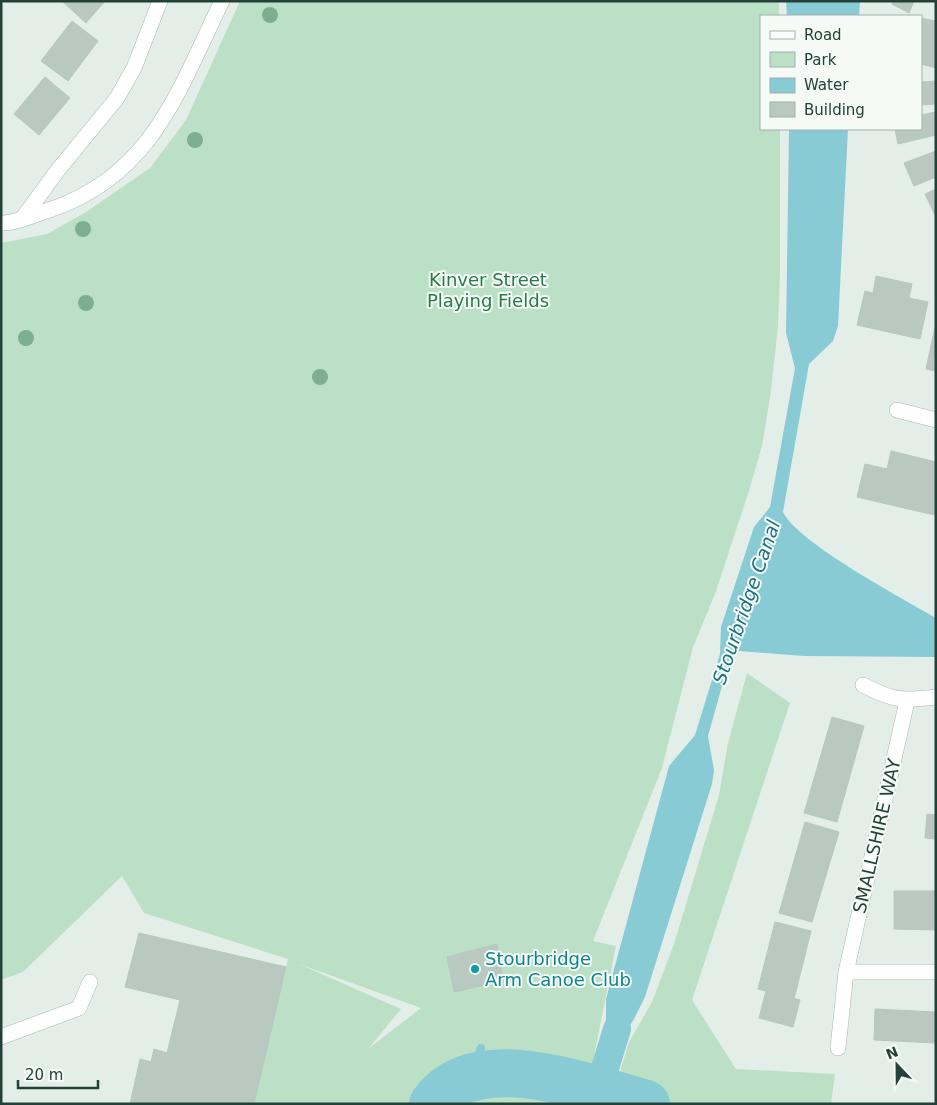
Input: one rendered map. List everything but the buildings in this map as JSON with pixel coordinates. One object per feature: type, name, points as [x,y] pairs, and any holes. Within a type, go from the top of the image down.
[{"type":"street","points":[[22,219],[58,170],[117,98],[134,68],[160,1]]},
{"type":"street","points":[[1,223],[22,219],[59,206],[100,187],[132,161],[164,120],[222,1]]},
{"type":"street","points":[[897,410],[936,420]]},
{"type":"street","points":[[863,685],[889,698],[907,701],[936,698]]},
{"type":"street","name":"SMALLSHIRE WAY","points":[[838,1048],[846,972],[907,701]]},
{"type":"street","points":[[846,972],[936,972]]},
{"type":"street","points":[[1,1037],[79,1008],[90,982]]},
{"type":"green space","name":"Kinver Street Playing Fields","points":[[240,1],[779,1],[779,15],[760,15],[760,130],[780,130],[778,326],[771,391],[762,446],[715,594],[693,647],[662,768],[593,941],[616,946],[593,1061],[579,1104],[254,1104],[288,959],[144,913],[122,876],[23,972],[1,980],[1,243],[47,234],[86,212],[150,168],[186,120]],"holes":[[[299,964],[421,1008],[368,1049],[401,1009]]]},
{"type":"green space","points":[[747,673],[790,703],[692,1000],[736,1069],[835,1074],[831,1104],[610,1104],[629,1042],[652,1002],[674,944],[719,795],[728,743]]},
{"type":"water","points":[[786,1],[860,1],[859,15],[787,15]]},
{"type":"water","points":[[789,130],[848,130],[838,326],[833,341],[809,364],[783,512],[792,525],[829,554],[936,618],[936,657],[804,656],[739,651],[731,654],[708,736],[714,770],[712,784],[645,997],[634,1019],[606,1064],[606,999],[669,766],[695,735],[720,654],[721,627],[754,527],[770,507],[795,368],[786,333]]},
{"type":"waterway","name":"Stourbridge Canal","points":[[594,1104],[617,1029]]},
{"type":"waterway","points":[[469,1077],[481,1048]]},
{"type":"waterway","points":[[433,1104],[452,1086],[476,1076],[504,1073],[565,1081],[646,1104]]},
{"type":"place","name":"Stourbridge Arm Canoe Club","points":[[475,969]]}]
